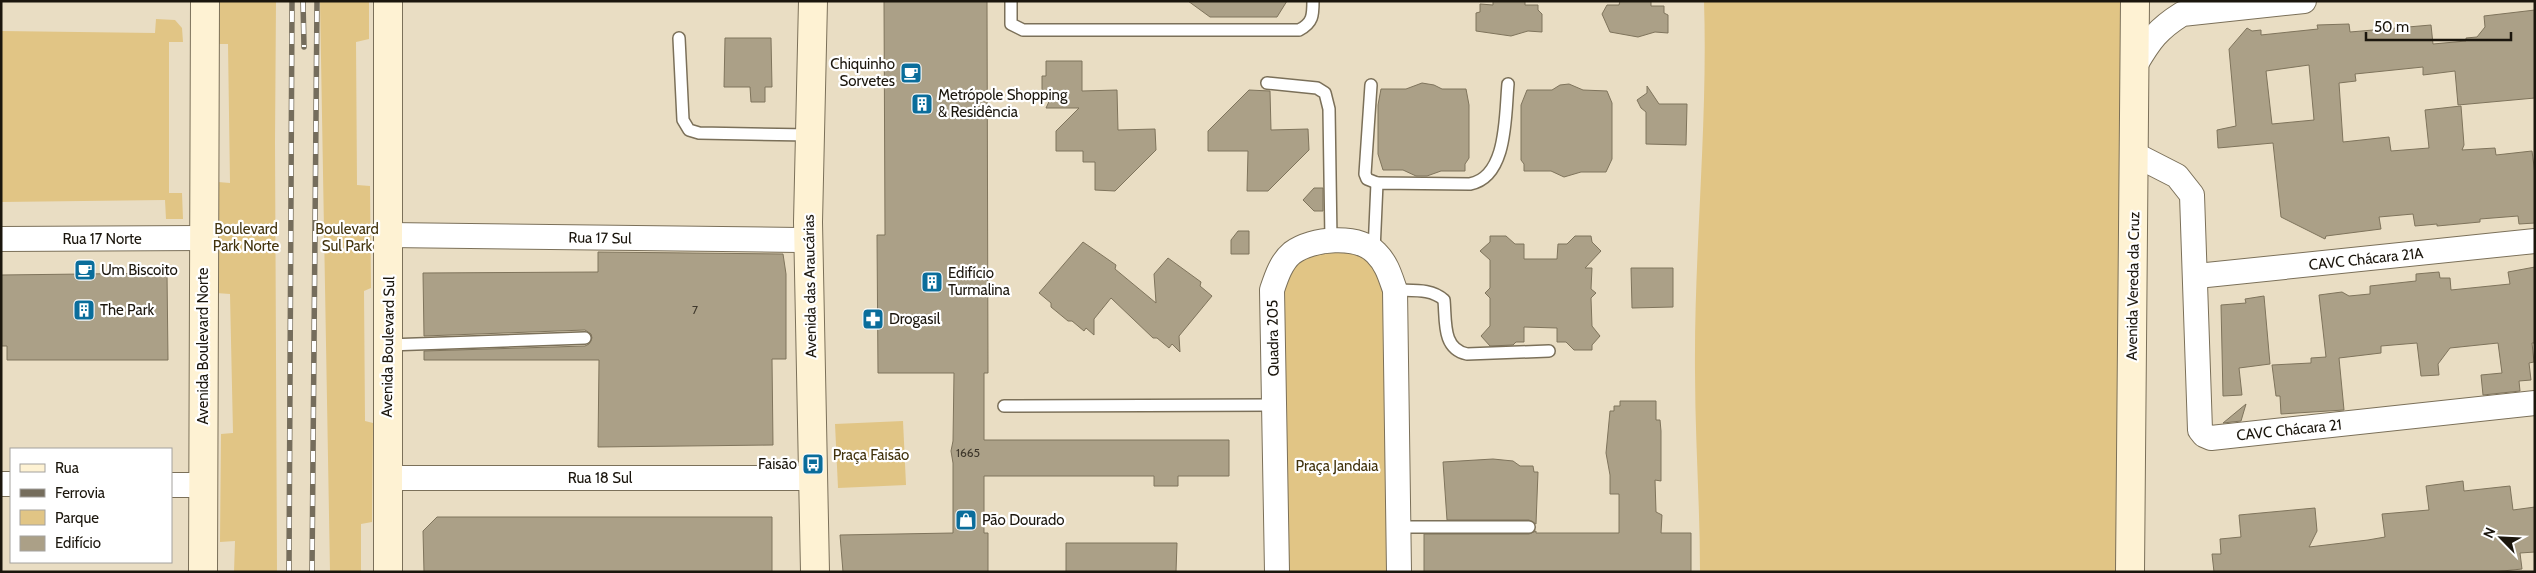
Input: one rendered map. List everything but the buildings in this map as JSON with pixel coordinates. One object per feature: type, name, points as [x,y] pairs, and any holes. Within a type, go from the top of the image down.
[{"type":"street","name":"Avenida Boulevard Norte","points":[[204,572],[205,1]]},
{"type":"street","name":"Avenida Boulevard Sul","points":[[388,1],[388,572]]},
{"type":"street","name":"Avenida das Araucárias","points":[[813,1],[810,238],[815,572]]},
{"type":"street","name":"Avenida Vereda da Cruz","points":[[2130,572],[2136,64],[2135,1]]},
{"type":"street","points":[[2136,64],[2151,37],[2165,24],[2176,8],[2304,1]]},
{"type":"street","points":[[2134,154],[2177,176],[2192,195],[2197,276]]},
{"type":"street","name":"Rua 17 Sul","points":[[389,235],[799,240],[810,238]]},
{"type":"street","name":"Rua 17 Norte","points":[[1,239],[204,238]]},
{"type":"street","name":"Quadra 205","points":[[1277,572],[1272,290],[1278,271],[1292,253],[1317,241],[1351,242],[1374,251]]},
{"type":"street","name":"CAVC Chácara 21A","points":[[2197,276],[2535,242]]},
{"type":"street","points":[[1374,251],[1387,266],[1395,290],[1399,572]]},
{"type":"street","name":"CAVC Chácara 21","points":[[2197,276],[2200,430],[2204,435],[2211,438],[2535,404]]},
{"type":"street","name":"Rua 18 Sul","points":[[387,478],[814,478]]},
{"type":"street","points":[[172,484],[204,485]]},
{"type":"lane","points":[[1011,1],[1011,24],[1023,30],[1300,30],[1308,26],[1313,16],[1313,1]]},
{"type":"lane","points":[[679,38],[683,120],[689,130],[698,133],[810,135]]},
{"type":"lane","points":[[1267,83],[1317,88],[1325,94],[1329,109],[1330,240]]},
{"type":"lane","points":[[1371,85],[1365,174],[1367,179],[1377,184],[1478,183],[1491,173],[1500,153],[1508,84]]},
{"type":"lane","points":[[1374,251],[1377,184]]},
{"type":"lane","points":[[1395,290],[1429,292],[1437,294],[1444,300],[1448,339],[1458,352],[1467,354],[1550,351]]},
{"type":"lane","points":[[388,345],[584,338]]},
{"type":"lane","points":[[1004,406],[1274,405]]},
{"type":"lane","points":[[1399,526],[1529,527]]},
{"type":"green space","name":"Boulevard Park Norte","points":[[216,1],[276,1],[277,572],[234,572],[235,541],[220,542],[221,434],[233,433],[230,294],[216,293],[218,182],[230,183],[228,44],[215,44]]},
{"type":"green space","name":"Boulevard Sul Park","points":[[320,1],[369,1],[369,39],[356,42],[357,185],[370,186],[371,288],[364,291],[365,421],[373,423],[372,522],[361,524],[361,572],[330,572]]},
{"type":"green space","points":[[1704,1],[2123,1],[2117,572],[1700,572],[1695,325],[1703,140]]},
{"type":"green space","points":[[156,19],[175,20],[182,28],[183,42],[169,42],[169,193],[182,193],[183,219],[166,219],[165,200],[1,202],[1,31],[155,33]]},
{"type":"green space","name":"Praça Jandaia","points":[[1317,241],[1387,266],[1399,572],[1277,572],[1278,271]]},
{"type":"green space","name":"Praça Faisão","points":[[903,421],[906,485],[838,488],[835,424]]},
{"type":"railway","points":[[289,572],[292,1]]},
{"type":"railway","points":[[303,1],[304,47]]},
{"type":"railway","points":[[312,572],[317,1]]},
{"type":"place","name":"Chiquinho Sorvetes","points":[[911,73]]},
{"type":"place","name":"Metrópole Shopping & Residência","points":[[922,104]]},
{"type":"place","name":"Um Biscoito","points":[[85,270]]},
{"type":"place","name":"Edifício Turmalina","points":[[932,282]]},
{"type":"place","name":"The Park","points":[[84,310]]},
{"type":"place","name":"Drogasil","points":[[873,319]]},
{"type":"place","name":"Faisão","points":[[813,464]]},
{"type":"place","name":"Pão Dourado","points":[[966,520]]}]
